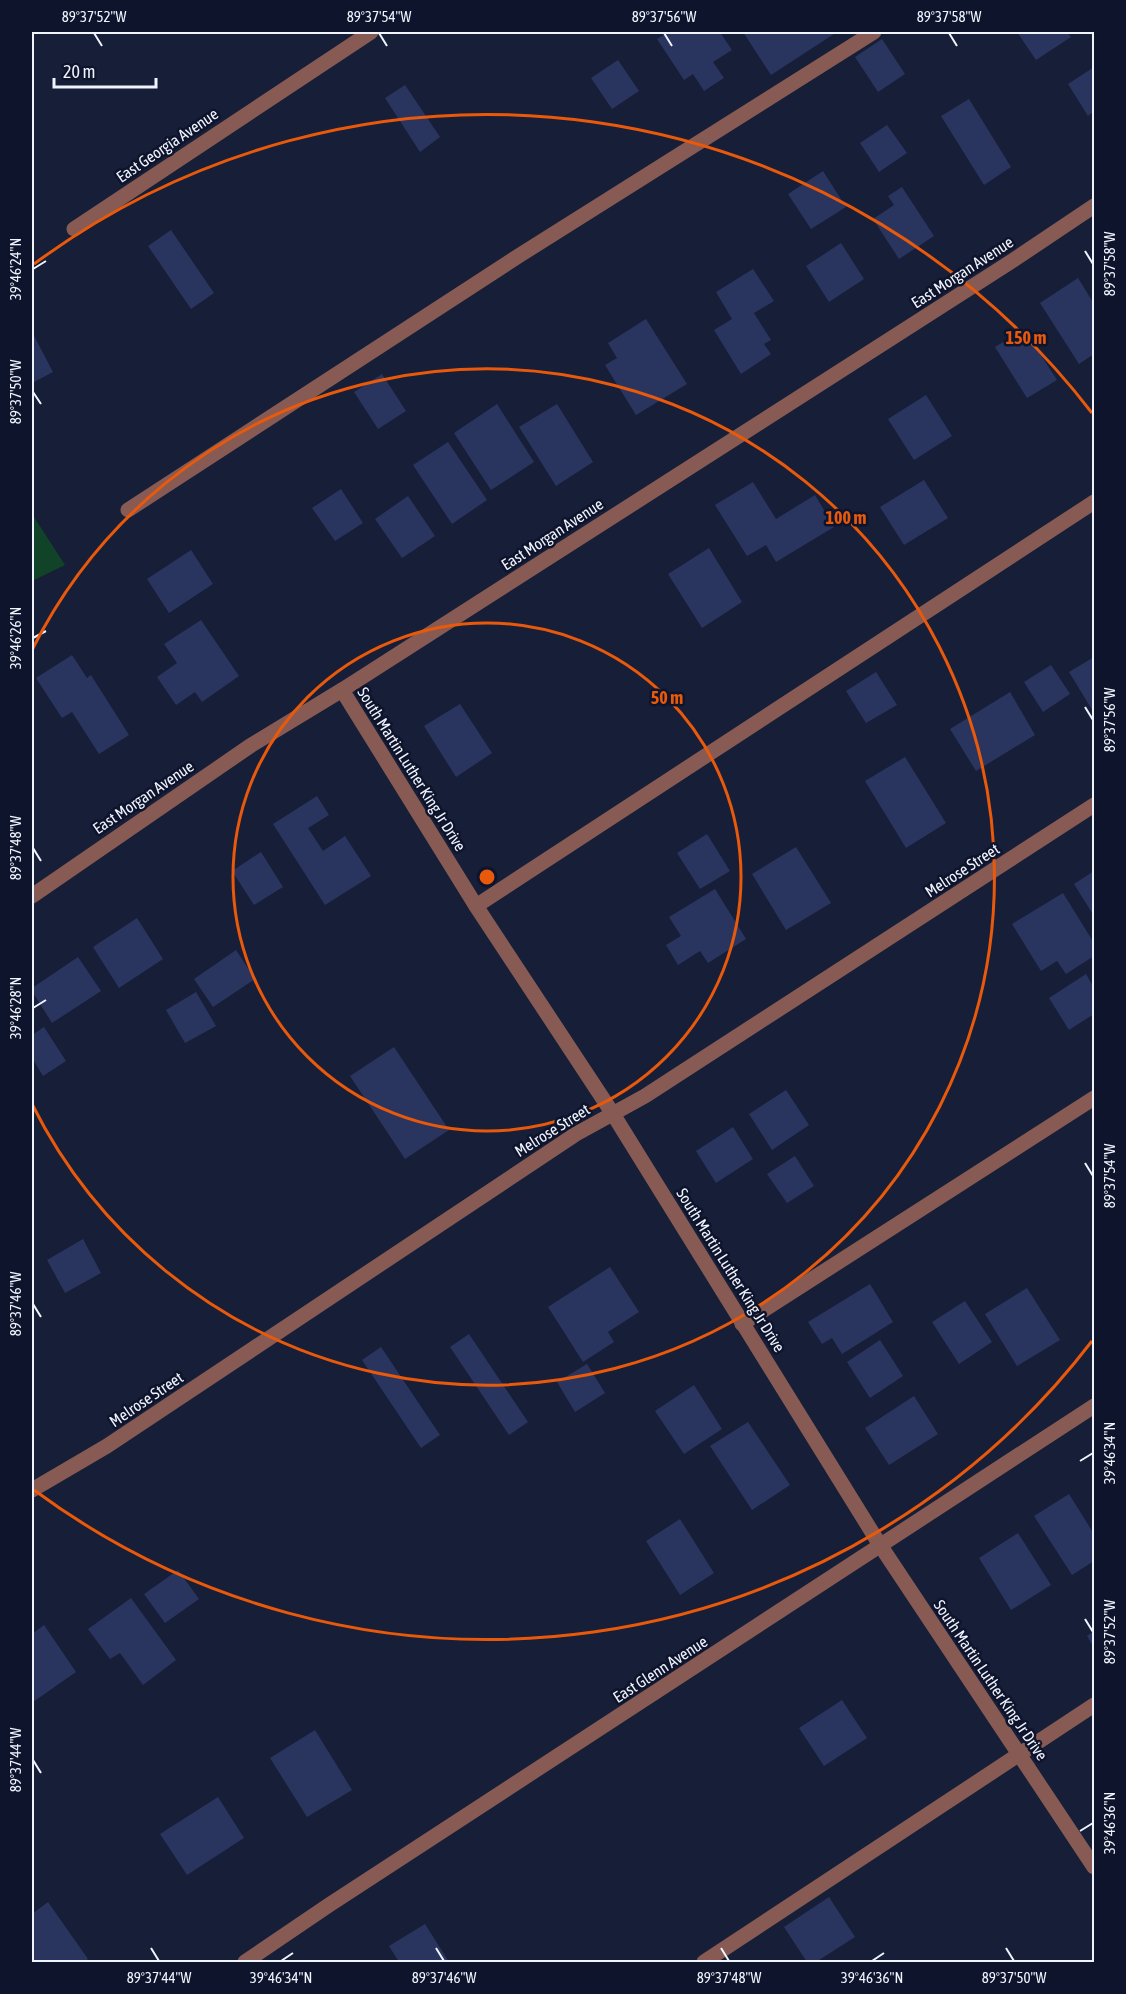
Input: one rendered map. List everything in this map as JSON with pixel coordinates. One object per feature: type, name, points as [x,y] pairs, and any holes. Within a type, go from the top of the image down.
[{"type":"street","name":"East Georgia Avenue","points":[[74,229],[371,32]]},
{"type":"street","points":[[128,510],[519,255],[874,32]]},
{"type":"street","name":"East Morgan Avenue","points":[[32,896],[250,746],[342,690],[1095,206]]},
{"type":"street","points":[[476,906],[1095,502]]},
{"type":"street","name":"South Martin Luther King Jr Drive","points":[[342,690],[476,906],[613,1114],[880,1545],[1095,1867]]},
{"type":"street","name":"Melrose Street","points":[[32,1490],[107,1446],[576,1134],[645,1096],[1095,806]]},
{"type":"street","points":[[742,1324],[1095,1098]]},
{"type":"street","name":"East Glenn Avenue","points":[[245,1962],[1095,1406]]},
{"type":"street","points":[[704,1962],[1095,1705]]},
{"type":"green space","points":[[32,514],[65,565],[32,581]]},
{"type":"building","points":[[669,32],[720,32],[732,50],[713,62],[724,78],[704,91],[693,74],[684,80],[657,39]]},
{"type":"building","points":[[743,32],[837,32],[771,75]]},
{"type":"building","points":[[1017,32],[1067,32],[1071,37],[1036,60]]},
{"type":"building","points":[[882,39],[905,74],[878,92],[855,57]]},
{"type":"building","points":[[618,60],[639,91],[612,109],[591,78]]},
{"type":"building","points":[[1094,67],[1094,111],[1088,116],[1068,84]]},
{"type":"building","points":[[405,85],[440,137],[420,152],[385,98]]},
{"type":"building","points":[[969,99],[1011,167],[984,185],[941,116]]},
{"type":"building","points":[[887,125],[907,153],[879,172],[860,143]]},
{"type":"building","points":[[823,171],[846,207],[811,229],[788,194]]},
{"type":"building","points":[[902,187],[934,236],[899,259],[873,219],[894,205],[888,196]]},
{"type":"building","points":[[171,230],[214,293],[191,309],[148,246]]},
{"type":"building","points":[[841,243],[864,279],[829,302],[806,266]]},
{"type":"building","points":[[753,269],[774,301],[754,313],[771,340],[764,344],[771,354],[741,374],[714,330],[732,319],[716,292]]},
{"type":"building","points":[[1078,278],[1094,304],[1094,354],[1079,364],[1040,303]]},
{"type":"building","points":[[646,319],[687,384],[636,415],[605,365],[617,358],[608,343]]},
{"type":"building","points":[[1024,329],[1057,380],[1027,398],[995,347]]},
{"type":"building","points":[[32,332],[53,372],[32,383]]},
{"type":"building","points":[[382,374],[406,411],[378,429],[354,392]]},
{"type":"building","points":[[926,395],[952,436],[914,460],[888,419]]},
{"type":"building","points":[[497,404],[534,462],[491,490],[454,433]]},
{"type":"building","points":[[557,404],[593,462],[556,486],[519,427]]},
{"type":"building","points":[[448,442],[487,500],[452,524],[413,465]]},
{"type":"building","points":[[924,480],[948,518],[904,545],[880,507]]},
{"type":"building","points":[[753,482],[776,519],[815,495],[834,527],[776,562],[766,545],[747,556],[715,505]]},
{"type":"building","points":[[341,489],[363,523],[335,541],[312,508]]},
{"type":"building","points":[[408,496],[435,536],[402,558],[375,519]]},
{"type":"building","points":[[709,548],[742,602],[702,628],[668,574]]},
{"type":"building","points":[[191,550],[213,584],[169,613],[147,579]]},
{"type":"building","points":[[201,620],[239,676],[202,702],[195,692],[176,705],[157,677],[177,663],[164,644]]},
{"type":"building","points":[[72,655],[87,678],[91,675],[129,735],[99,754],[72,712],[62,718],[36,678]]},
{"type":"building","points":[[1094,657],[1094,713],[1069,672]]},
{"type":"building","points":[[1051,665],[1070,694],[1043,712],[1024,682]]},
{"type":"building","points":[[876,672],[897,705],[866,723],[846,691]]},
{"type":"building","points":[[1010,692],[1035,735],[976,771],[950,729]]},
{"type":"building","points":[[460,704],[492,753],[456,777],[424,726]]},
{"type":"building","points":[[905,757],[946,823],[906,848],[865,781]]},
{"type":"building","points":[[317,796],[329,815],[308,828],[323,851],[345,836],[371,876],[325,905],[273,824]]},
{"type":"building","points":[[707,834],[730,871],[700,889],[677,853]]},
{"type":"building","points":[[796,847],[831,903],[786,930],[752,874]]},
{"type":"building","points":[[261,852],[283,887],[254,905],[232,871]]},
{"type":"building","points":[[1094,871],[1094,916],[1074,884]]},
{"type":"building","points":[[715,889],[746,939],[708,963],[700,951],[678,965],[666,945],[681,936],[669,917]]},
{"type":"building","points":[[1063,893],[1094,943],[1094,956],[1066,974],[1057,961],[1041,971],[1012,924]]},
{"type":"building","points":[[137,918],[163,959],[119,988],[93,947]]},
{"type":"building","points":[[236,950],[255,979],[213,1007],[194,979]]},
{"type":"building","points":[[78,957],[101,991],[52,1023],[32,988]]},
{"type":"building","points":[[1086,974],[1094,988],[1094,1014],[1069,1030],[1049,998]]},
{"type":"building","points":[[196,992],[216,1026],[185,1043],[166,1010]]},
{"type":"building","points":[[44,1027],[66,1061],[43,1076],[32,1058],[32,1035]]},
{"type":"building","points":[[394,1047],[449,1130],[405,1159],[350,1076]]},
{"type":"building","points":[[786,1090],[809,1125],[772,1150],[749,1114]]},
{"type":"building","points":[[733,1127],[753,1159],[716,1183],[696,1151]]},
{"type":"building","points":[[795,1156],[814,1186],[787,1203],[767,1174]]},
{"type":"building","points":[[83,1239],[101,1273],[65,1293],[47,1260]]},
{"type":"building","points":[[610,1267],[639,1312],[608,1332],[614,1342],[583,1362],[548,1307]]},
{"type":"building","points":[[870,1284],[893,1322],[842,1354],[832,1338],[822,1344],[808,1322]]},
{"type":"building","points":[[1027,1288],[1060,1340],[1017,1366],[985,1314]]},
{"type":"building","points":[[965,1301],[992,1342],[959,1364],[932,1322]]},
{"type":"building","points":[[469,1334],[528,1422],[509,1435],[450,1347]]},
{"type":"building","points":[[880,1340],[903,1376],[870,1398],[847,1362]]},
{"type":"building","points":[[381,1347],[440,1435],[421,1448],[362,1360]]},
{"type":"building","points":[[587,1364],[605,1393],[575,1412],[557,1382]]},
{"type":"building","points":[[694,1385],[722,1429],[684,1454],[655,1411]]},
{"type":"building","points":[[914,1396],[938,1434],[889,1465],[865,1428]]},
{"type":"building","points":[[748,1422],[790,1485],[752,1510],[710,1446]]},
{"type":"building","points":[[1069,1494],[1094,1534],[1094,1561],[1072,1575],[1034,1516]]},
{"type":"building","points":[[680,1519],[714,1573],[680,1595],[646,1541]]},
{"type":"building","points":[[1018,1533],[1051,1585],[1011,1610],[979,1558]]},
{"type":"building","points":[[178,1570],[199,1599],[165,1623],[144,1594]]},
{"type":"building","points":[[131,1598],[176,1660],[143,1685],[120,1653],[110,1659],[88,1629]]},
{"type":"building","points":[[44,1625],[76,1672],[33,1702],[32,1634]]},
{"type":"building","points":[[1094,1631],[1094,1648],[1087,1636]]},
{"type":"building","points":[[842,1700],[867,1738],[824,1766],[799,1728]]},
{"type":"building","points":[[315,1730],[352,1790],[307,1817],[270,1758]]},
{"type":"building","points":[[218,1797],[244,1838],[187,1875],[160,1834]]},
{"type":"building","points":[[829,1897],[855,1937],[816,1962],[807,1962],[784,1927]]},
{"type":"building","points":[[48,1902],[88,1959],[83,1962],[34,1962],[32,1959],[32,1914]]},
{"type":"building","points":[[425,1924],[449,1962],[399,1962],[389,1946]]}]
